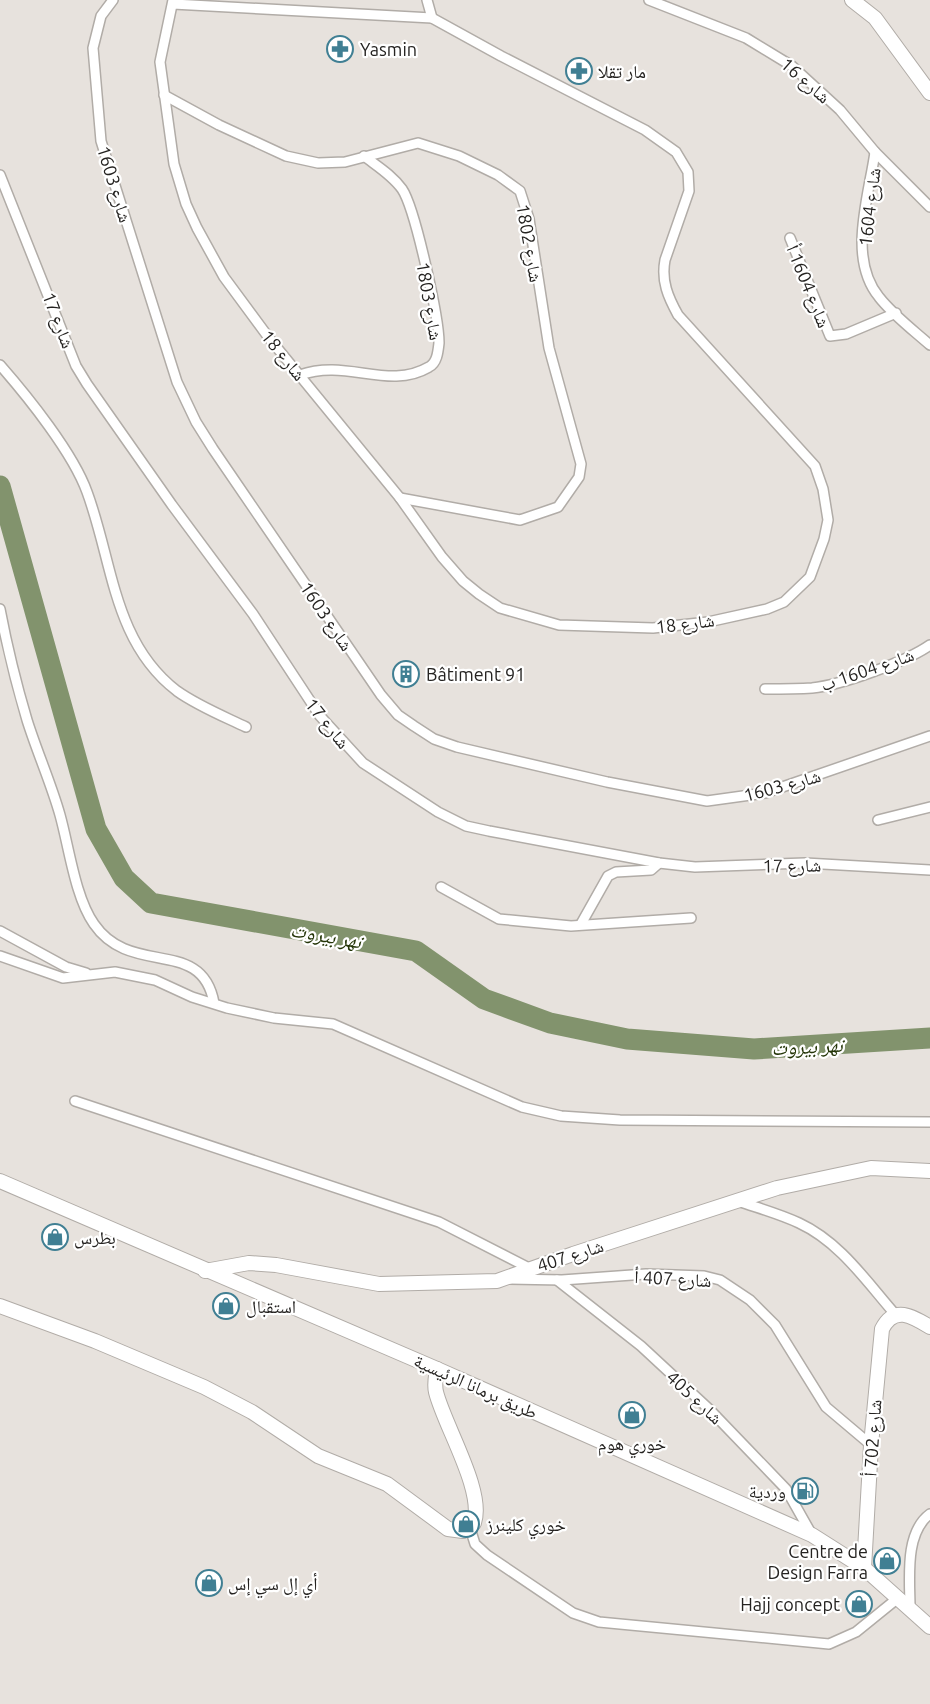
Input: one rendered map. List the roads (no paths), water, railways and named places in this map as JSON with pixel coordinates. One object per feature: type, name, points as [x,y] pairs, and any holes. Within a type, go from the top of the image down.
[{"type":"street","name":"شارع 1603","points":[[113,0],[100,16],[93,48],[101,141],[177,382],[196,422],[213,448],[365,674],[398,715],[434,739],[457,747],[607,782],[707,801],[765,793],[930,736]]},
{"type":"street","points":[[173,2],[432,18],[427,0]]},
{"type":"street","name":"شارع 16","points":[[649,0],[699,18],[770,50],[818,88],[930,207]]},
{"type":"street","points":[[852,0],[874,18],[930,93]]},
{"type":"street","name":"شارع 18","points":[[173,2],[160,62],[174,164],[186,204],[197,228],[224,277],[463,581],[500,608],[559,625],[653,628],[708,622],[767,609],[784,602],[810,578],[828,519],[823,489],[815,466],[678,315],[666,291],[663,270],[665,260],[689,191],[688,172],[676,152],[645,130],[432,18]]},
{"type":"street","name":"شارع 1802","points":[[164,95],[219,125],[286,156],[318,163],[345,162],[411,145],[426,145],[459,156],[498,175],[520,191],[529,219],[549,348],[581,464],[577,481],[558,507],[520,520],[400,498]]},
{"type":"street","name":"شارع 1604","points":[[876,152],[861,248],[869,280],[879,297],[930,345]]},
{"type":"street","name":"شارع 1803","points":[[300,375],[313,370],[336,368],[394,377],[428,368],[436,361],[439,345],[435,309],[406,198],[393,178],[364,156]]},
{"type":"street","name":"شارع 17","points":[[0,175],[76,366],[172,505],[254,614],[333,733],[375,772],[438,812],[466,826],[535,842],[695,867],[805,863],[930,870]]},
{"type":"street","name":"شارع 1604 أ","points":[[790,238],[831,337],[846,334],[896,313]]},
{"type":"street","points":[[0,365],[80,475],[104,546],[121,614],[143,656],[177,690],[200,705],[246,727]]},
{"type":"street","points":[[0,609],[11,664],[59,813],[85,909],[97,929],[110,942],[136,954],[181,963],[197,970],[207,980],[214,1003]]},
{"type":"street","name":"شارع 1604 ب","points":[[765,689],[814,688],[848,680],[915,654],[930,645]]},
{"type":"street","points":[[878,820],[930,807]]},
{"type":"street","points":[[581,924],[608,876],[622,872],[651,870],[659,863]]},
{"type":"street","points":[[441,887],[499,919],[571,926],[690,918]]},
{"type":"street","points":[[0,931],[43,955],[86,974]]},
{"type":"street","points":[[0,956],[63,978],[115,972],[155,980],[214,1003],[274,1018],[344,1027],[436,1071],[522,1107],[555,1115],[620,1120],[930,1122]]},
{"type":"street","points":[[75,1101],[439,1222],[530,1268]]},
{"type":"street","name":"شارع 407","points":[[205,1271],[236,1264],[264,1264],[351,1281],[397,1285],[508,1279],[530,1268],[777,1188],[871,1168],[930,1171]]},
{"type":"street","name":"طريق برمانا الرئيسية","points":[[0,1181],[437,1369],[812,1535],[864,1568],[930,1627]]},
{"type":"street","points":[[738,1201],[799,1223],[827,1241],[860,1271],[895,1314],[905,1314],[930,1328]]},
{"type":"street","name":"شارع 407 أ","points":[[508,1279],[556,1280],[646,1274],[704,1276],[720,1280],[750,1300],[775,1325],[826,1407],[870,1445]]},
{"type":"street","name":"شارع 405","points":[[556,1280],[641,1346],[710,1410],[786,1489],[812,1535]]},
{"type":"street","points":[[0,1306],[95,1341],[204,1387],[252,1412],[318,1456],[387,1484],[448,1529],[463,1531],[470,1528],[476,1517],[476,1508],[465,1468],[435,1390],[437,1369]]},
{"type":"street","name":"شارع 702 أ","points":[[864,1568],[870,1445],[882,1329],[887,1319],[895,1314]]},
{"type":"street","points":[[910,1608],[910,1564],[915,1535],[919,1525],[930,1514]]},
{"type":"street","points":[[470,1528],[475,1544],[487,1555],[573,1613],[599,1622],[829,1644],[847,1638],[898,1598]]},
{"type":"waterway","name":"نهر بيروت","points":[[0,486],[96,829],[124,878],[151,903],[416,951],[484,999],[550,1023],[627,1039],[754,1049],[930,1038]]},
{"type":"place","name":"Yasmin","points":[[340,49]]},
{"type":"place","name":"مار تقلا","points":[[579,71]]},
{"type":"place","name":"Bâtiment 91","points":[[406,674]]},
{"type":"place","name":"بطرس","points":[[55,1237]]},
{"type":"place","name":"استقبال","points":[[226,1306]]},
{"type":"place","name":"خوري هوم","points":[[632,1415]]},
{"type":"place","name":"وردية","points":[[805,1491]]},
{"type":"place","name":"خوري كلينرز","points":[[466,1524]]},
{"type":"place","name":"Centre de Design Farra","points":[[887,1561]]},
{"type":"place","name":"أي إل سي إس","points":[[209,1583]]},
{"type":"place","name":"Hajj concept","points":[[859,1604]]}]
